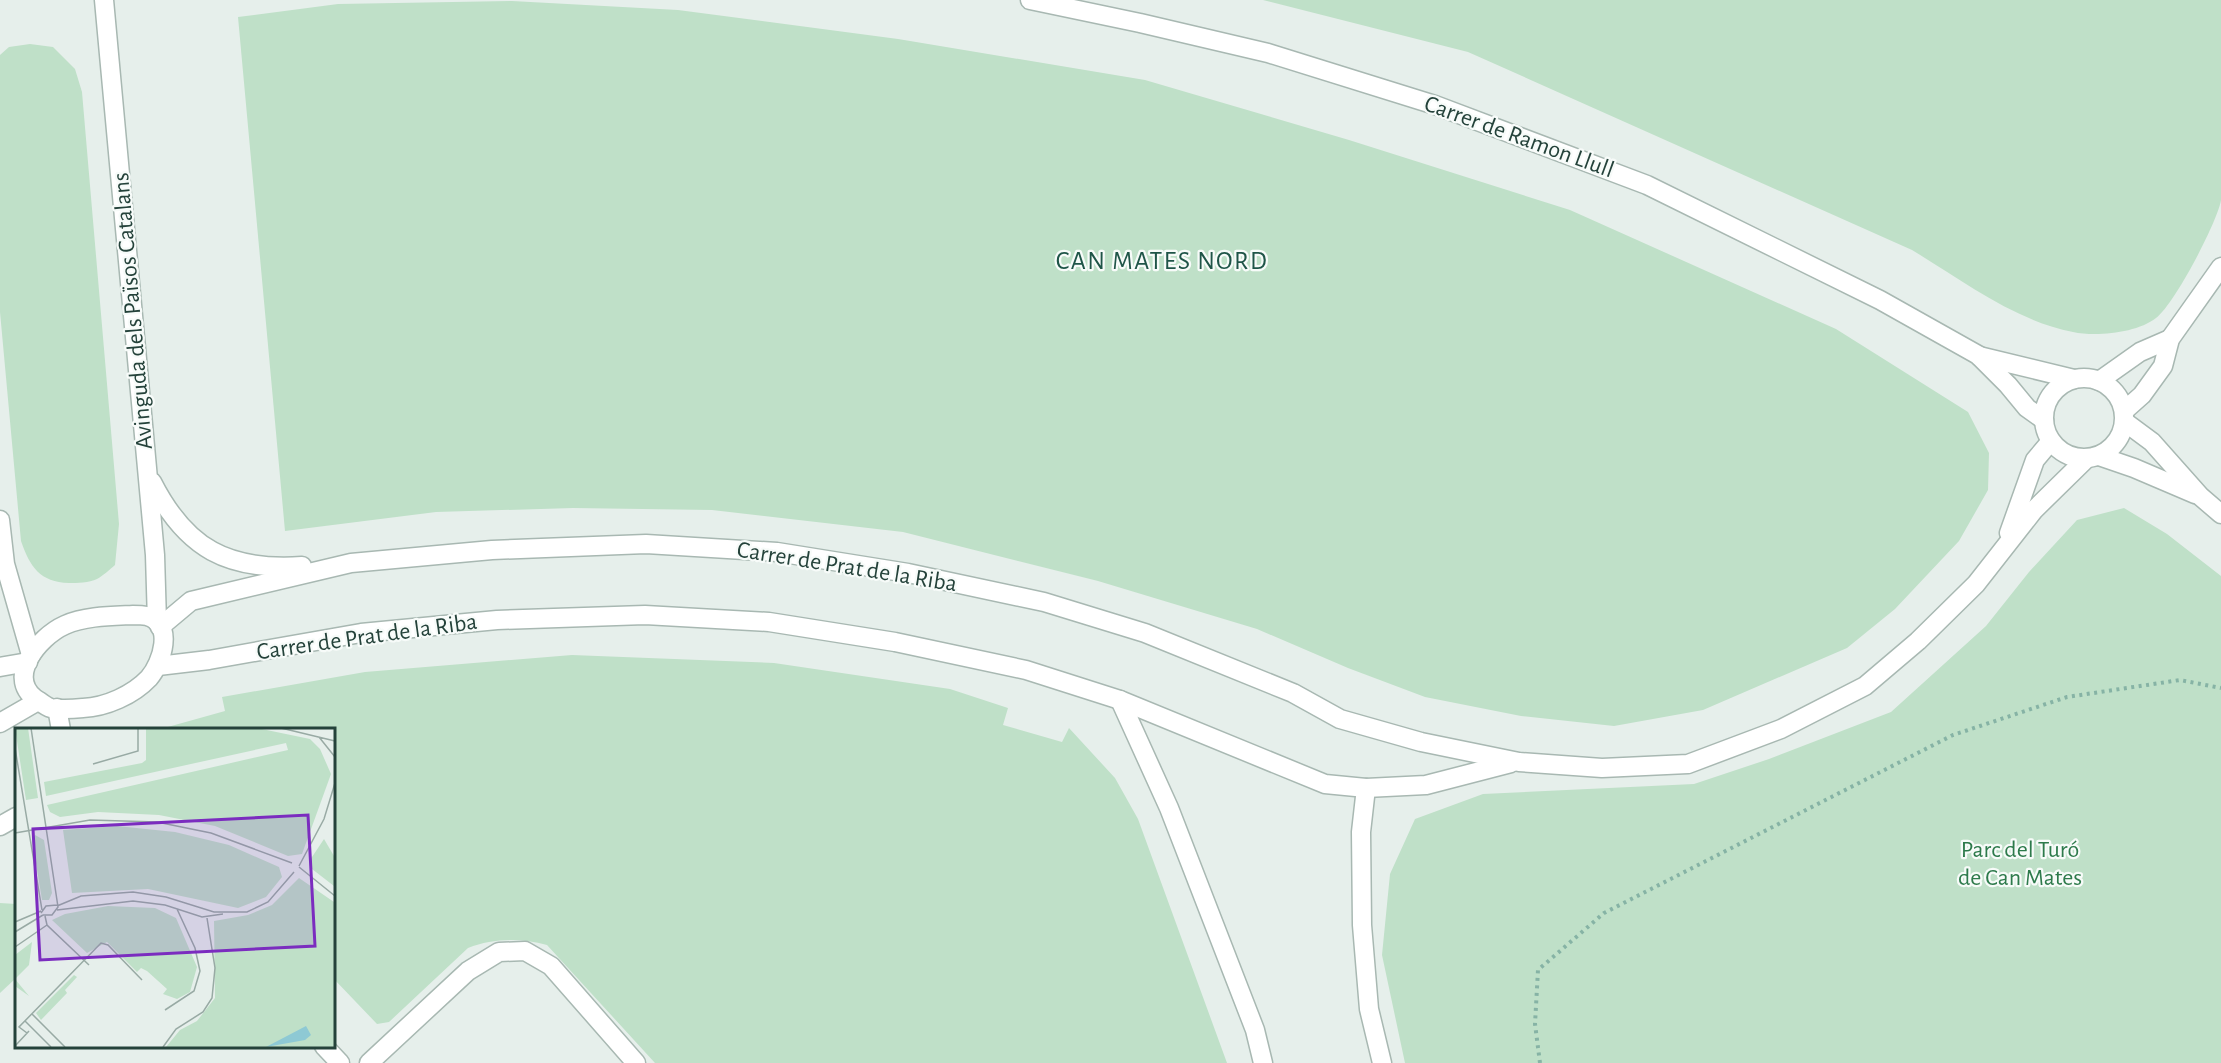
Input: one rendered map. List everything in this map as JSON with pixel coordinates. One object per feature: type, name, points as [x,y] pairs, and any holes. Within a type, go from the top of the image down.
[{"type":"street","name":"Avinguda dels Països Catalans","points":[[104,0],[155,555],[158,625]]},
{"type":"street","name":"Carrer de Ramon Llull","points":[[1030,0],[1268,53],[1435,105],[1647,185],[1880,300],[1978,355],[2074,380]]},
{"type":"street","points":[[2124,416],[2163,366],[2170,339],[2221,267]]},
{"type":"street","points":[[2099,381],[2140,352],[2170,339]]},
{"type":"street","name":"Carrer de Ramon Llull","points":[[1978,355],[2027,408],[2044,420]]},
{"type":"street","points":[[2093,457],[2117,442],[2122,432],[2124,416],[2119,398],[2111,388],[2099,381],[2087,378],[2074,380],[2055,390],[2049,399],[2044,420],[2051,441],[2060,451],[2072,457],[2093,457],[2134,468],[2200,496]]},
{"type":"street","points":[[2124,416],[2152,442],[2200,496],[2221,514]]},
{"type":"street","name":"Carrer de Prat de la Riba","points":[[2003,549],[2035,460],[2051,441]]},
{"type":"street","name":"Carrer de Prat de la Riba","points":[[158,625],[191,601],[351,563],[492,550],[646,544],[777,552],[908,573],[1044,602],[1155,638],[1293,693],[1340,719],[1421,742],[1519,762],[1602,768],[1688,764],[1781,729],[1864,686],[1918,641],[1976,585],[2034,510],[2093,457]]},
{"type":"street","points":[[148,474],[162,501],[189,534],[210,550],[232,561],[257,567],[277,568],[351,563]]},
{"type":"street","points":[[0,520],[5,564],[30,658]]},
{"type":"street","points":[[133,615],[148,616],[158,625],[164,639],[163,654],[158,666],[148,679],[117,700],[92,708],[49,708],[29,696],[22,682],[30,658],[48,635],[66,624],[133,615]]},
{"type":"street","name":"Carrer de Prat de la Riba","points":[[158,666],[209,660],[361,633],[497,620],[645,615],[770,622],[895,642],[1026,670],[1120,700],[1325,784],[1366,788],[1426,785],[1479,770],[1519,762]]},
{"type":"street","points":[[0,668],[30,658]]},
{"type":"street","points":[[1120,700],[1169,808],[1255,1030],[1263,1063]]},
{"type":"street","points":[[0,723],[38,701]]},
{"type":"street","points":[[57,708],[61,728]]},
{"type":"street","points":[[1366,788],[1361,832],[1362,925],[1370,1009],[1382,1063]]},
{"type":"street","points":[[0,826],[15,818]]},
{"type":"street","points":[[369,1063],[468,971],[499,952],[525,951],[552,966],[636,1063]]},
{"type":"street","points":[[325,1048],[340,1063]]},
{"type":"path","points":[[1540,1063],[1535,1024],[1538,970],[1604,913],[1953,735],[2067,697],[2180,680],[2221,688]]},
{"type":"green space","points":[[1263,0],[2221,0],[2221,200],[2194,262],[2173,297],[2156,318],[2138,327],[2116,332],[2093,334],[2073,332],[2051,327],[2010,309],[1912,250],[1468,52]]},
{"type":"green space","points":[[512,1],[678,10],[898,39],[1145,80],[1349,140],[1570,210],[1836,329],[1968,412],[1989,453],[1988,490],[1959,541],[1895,609],[1847,648],[1703,710],[1614,726],[1521,716],[1425,697],[1348,668],[1257,629],[1098,581],[903,532],[712,510],[573,508],[436,512],[285,531],[238,17],[338,4]]},
{"type":"green space","points":[[30,44],[53,47],[75,69],[82,92],[119,524],[115,565],[97,579],[83,582],[59,582],[43,576],[32,565],[21,541],[0,312],[0,55],[9,47]]},
{"type":"green space","name":"Parc del Turó de Can Mates","points":[[2124,508],[2167,534],[2221,576],[2221,1063],[1405,1063],[1382,955],[1390,874],[1415,819],[1483,794],[1694,784],[1769,759],[1891,712],[1986,626],[2029,572],[2077,520]]},
{"type":"green space","points":[[572,655],[774,663],[950,689],[1008,708],[1003,725],[1062,742],[1069,728],[1115,778],[1138,819],[1227,1063],[655,1063],[547,945],[517,940],[488,942],[468,948],[389,1022],[377,1024],[334,979],[334,728],[164,728],[225,711],[222,697],[365,672]]},
{"type":"green space","points":[[0,903],[15,904],[15,979],[0,993]]},
{"type":"district","name":"CAN MATES NORD","points":[[1162,261]]}]
